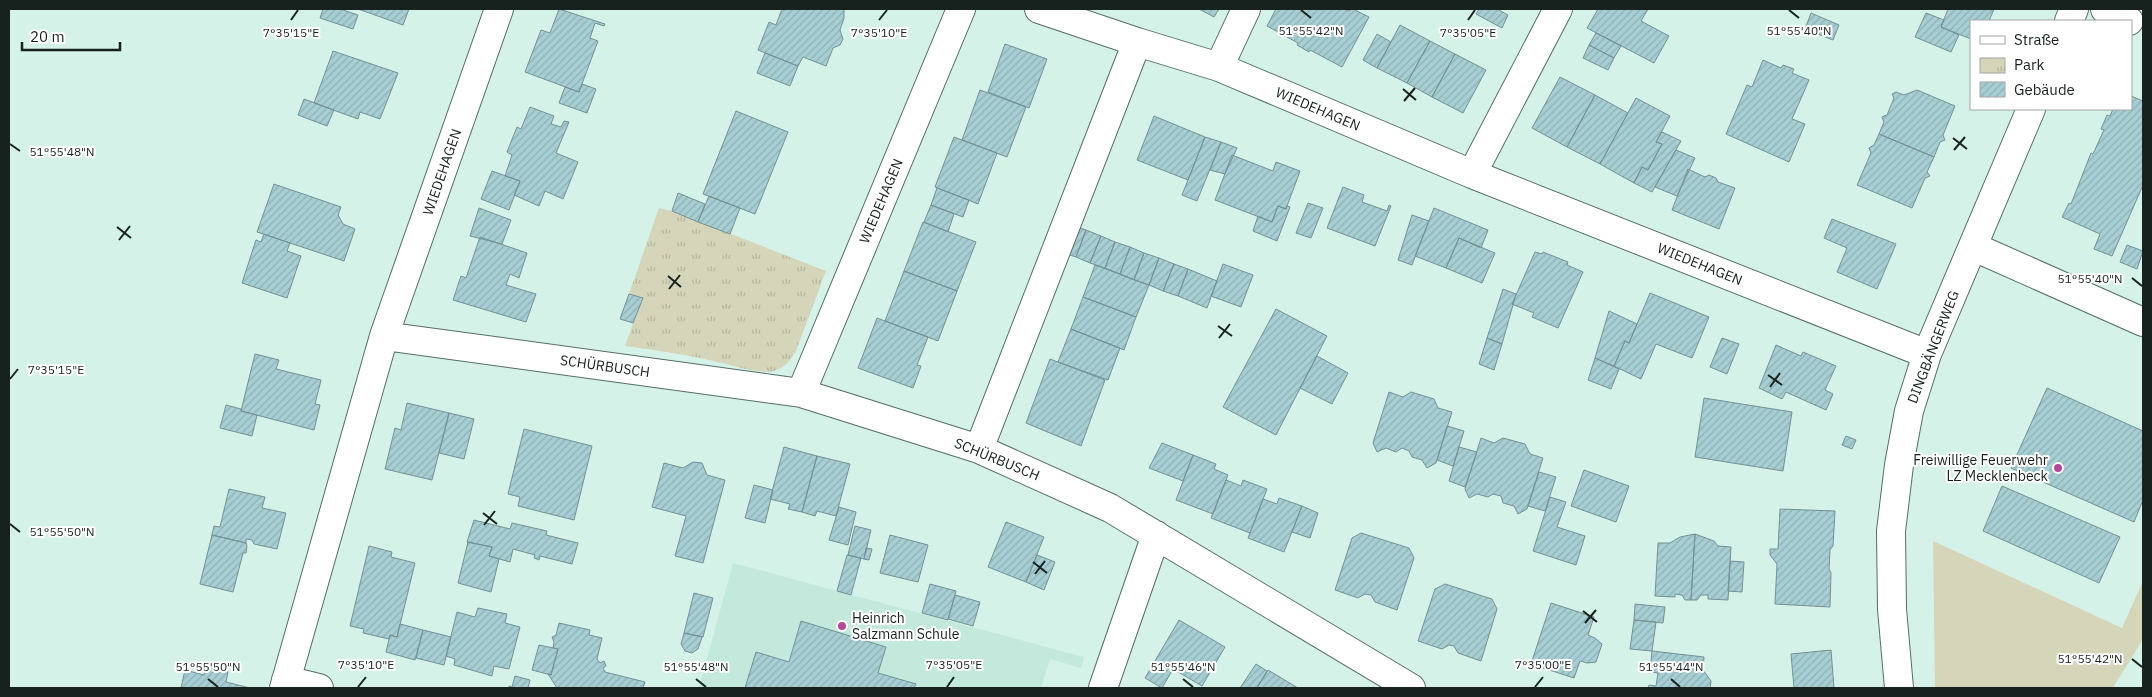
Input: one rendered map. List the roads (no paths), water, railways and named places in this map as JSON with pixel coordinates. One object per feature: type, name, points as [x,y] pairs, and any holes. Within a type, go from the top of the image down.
[{"type":"street","name":"WIEDEHAGEN","points":[[384,336],[500,9]]},
{"type":"street","name":"WIEDEHAGEN","points":[[801,393],[961,9]]},
{"type":"street","name":"WIEDEHAGEN","points":[[1040,9],[1219,67],[1472,174],[1927,354]]},
{"type":"street","points":[[1219,67],[1246,9]]},
{"type":"street","points":[[1472,174],[1558,9]]},
{"type":"street","points":[[2105,9],[2126,20]]},
{"type":"street","points":[[979,449],[1137,42]]},
{"type":"street","name":"DINGBÄNGERWEG","points":[[1898,688],[1892,609],[1891,531],[1908,412],[1927,354],[2032,110]]},
{"type":"street","points":[[1974,247],[2143,322]]},
{"type":"street","name":"SCHÜRBUSCH","points":[[384,336],[801,393],[979,449],[1110,508],[1411,688]]},
{"type":"street","points":[[319,688],[285,684],[384,336]]},
{"type":"street","points":[[1103,688],[1156,535]]},
{"type":"place","name":"Freiwillige Feuerwehr LZ Mecklenbeck","points":[[2058,468]]},
{"type":"place","name":"Heinrich Salzmann Schule","points":[[842,626]]}]
